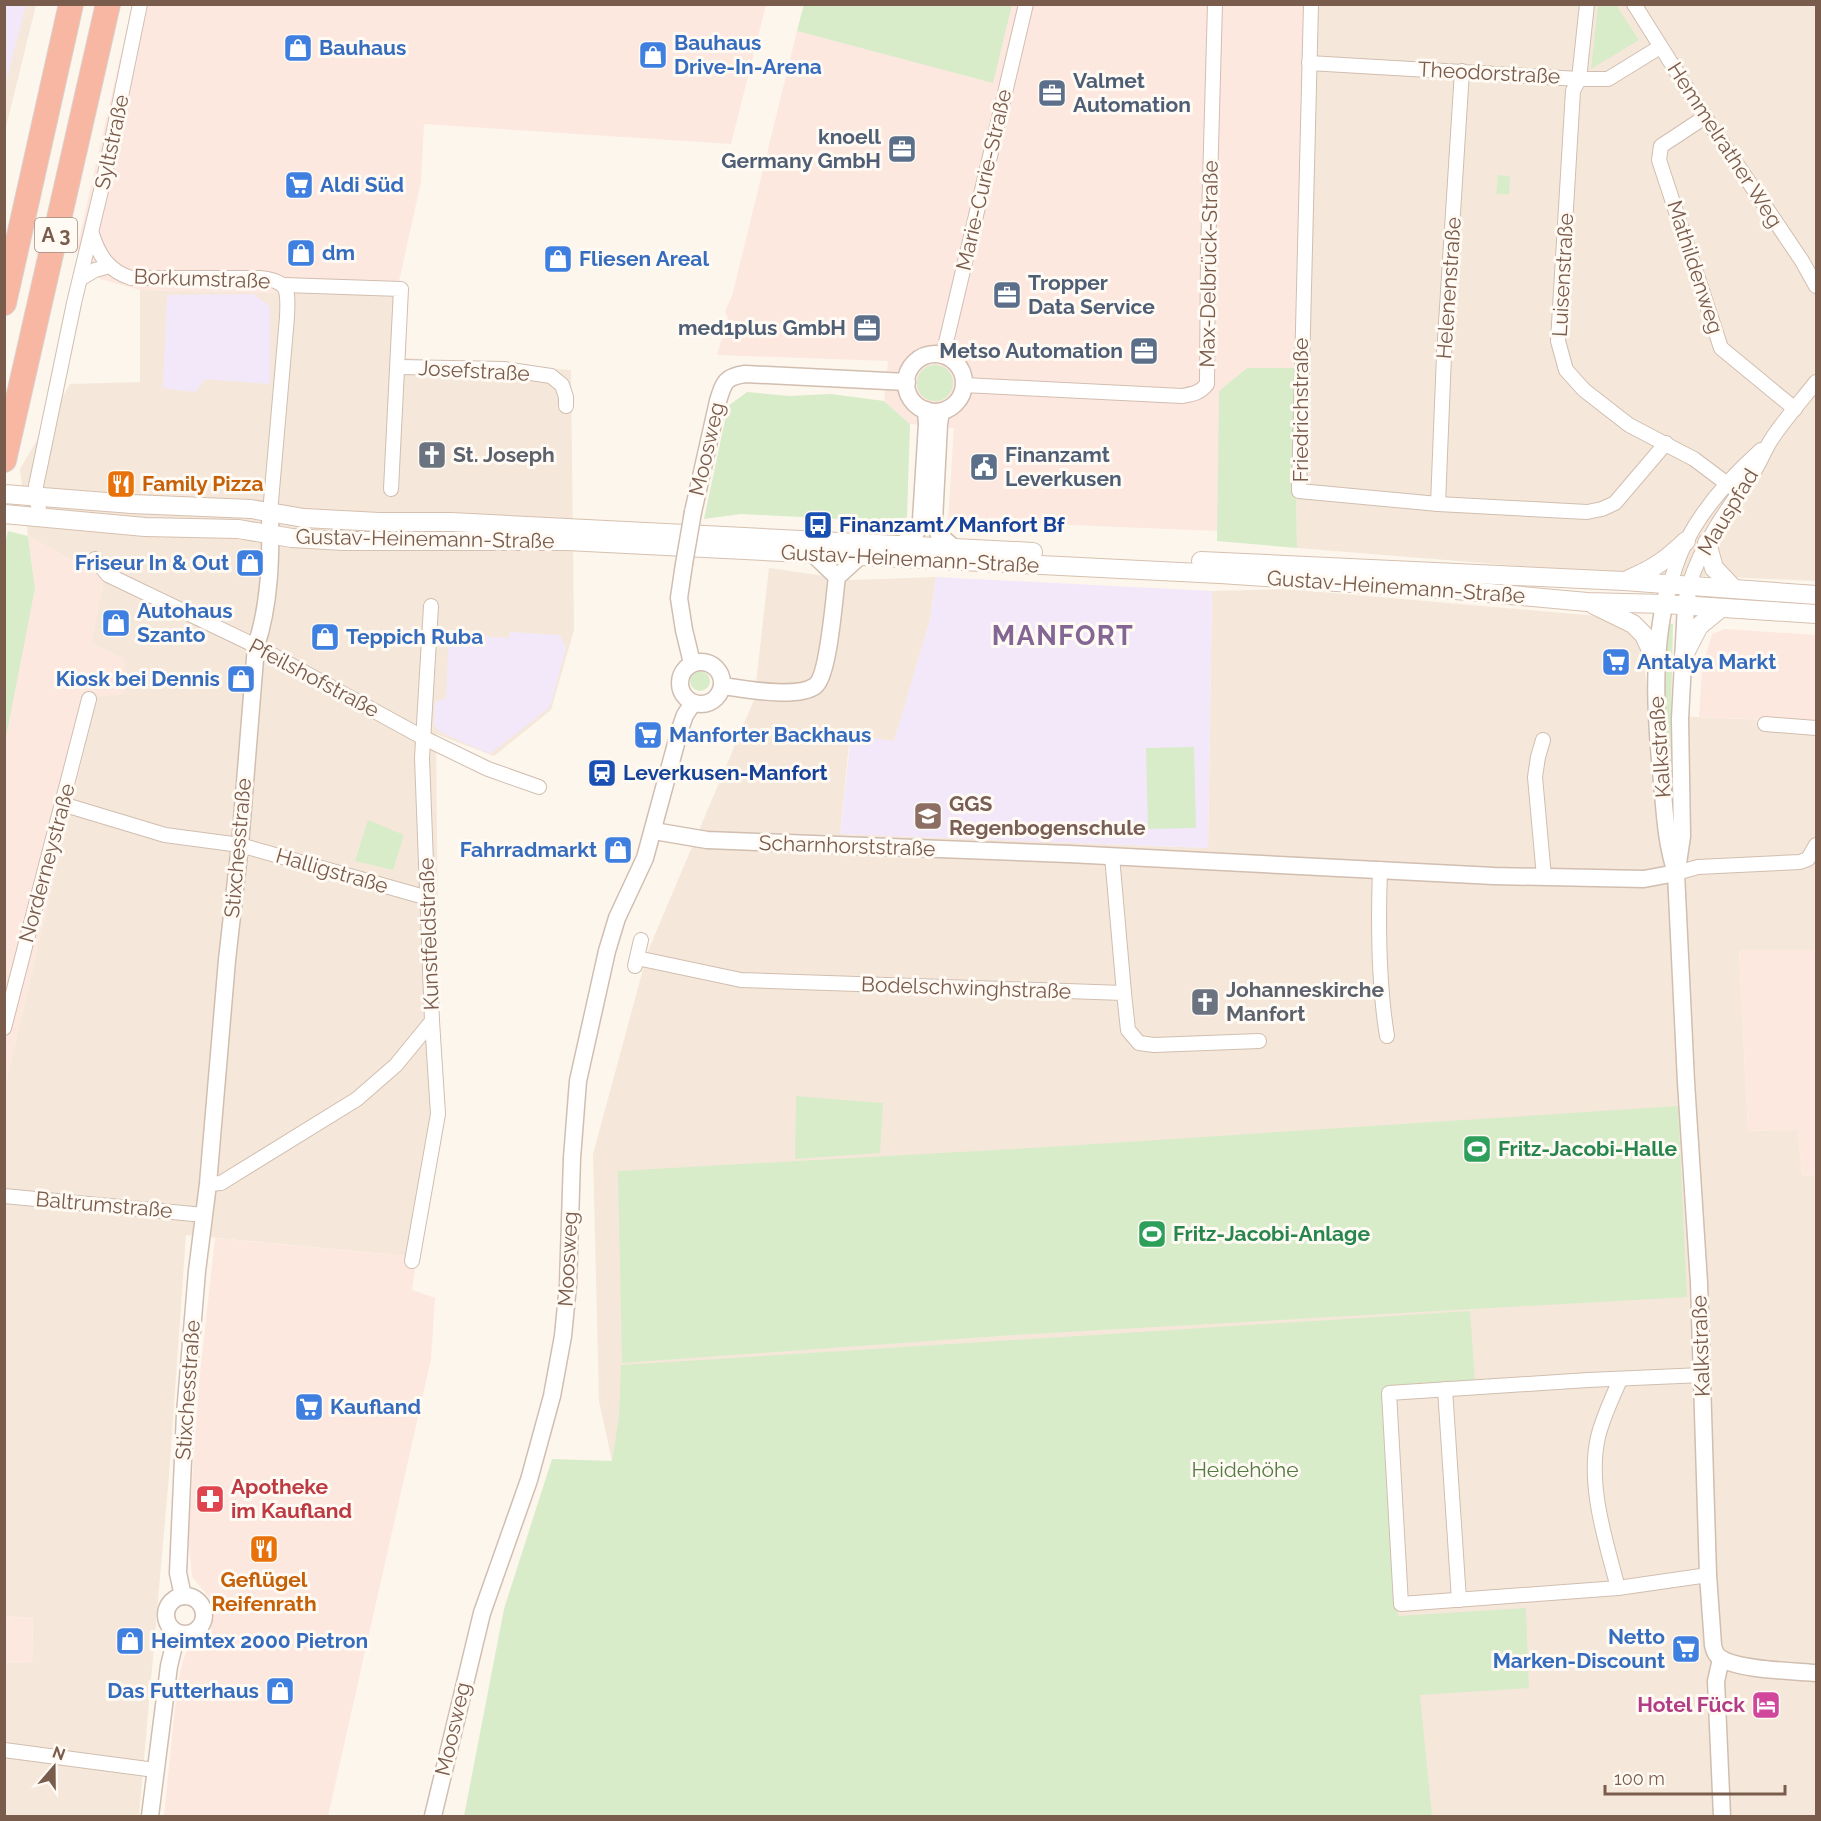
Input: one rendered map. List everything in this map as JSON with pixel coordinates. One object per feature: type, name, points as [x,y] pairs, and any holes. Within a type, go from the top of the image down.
[{"type":"highway","name":"A 3","points":[[4,303],[71,4]]},
{"type":"highway","name":"A 3","points":[[4,460],[108,4]]},
{"type":"main road","name":"Gustav-Heinemann-Straße","points":[[4,494],[251,509],[304,518],[379,522],[451,522],[1624,581],[1816,595]]},
{"type":"main road","name":"Gustav-Heinemann-Straße","points":[[4,514],[145,527],[238,530],[344,541],[567,542],[860,556],[1220,574],[1456,590],[1587,602],[1686,605],[1816,614]]},
{"type":"main road","points":[[1624,581],[1658,566],[1686,541]]},
{"type":"main road","points":[[1707,543],[1714,568],[1734,589]]},
{"type":"main road","points":[[1587,602],[1633,624],[1644,635],[1656,661]]},
{"type":"main road","points":[[1684,655],[1699,626],[1721,608]]},
{"type":"street","name":"Syltstraße","points":[[41,518],[36,486],[140,4]]},
{"type":"street","name":"Marie-Curie-Straße","points":[[943,355],[1026,4]]},
{"type":"street","name":"Max-Delbrück-Straße","points":[[964,385],[1182,396],[1203,390],[1207,384],[1215,4]]},
{"type":"street","name":"Friedrichstraße","points":[[1311,4],[1299,491],[1438,504],[1587,512],[1615,503],[1666,443]]},
{"type":"street","name":"Luisenstraße","points":[[1587,4],[1579,78],[1573,91],[1558,340],[1566,370],[1584,390],[1629,425],[1694,459],[1732,488]]},
{"type":"street","name":"Hemmelrather Weg","points":[[1634,4],[1816,286]]},
{"type":"street","name":"Theodorstraße","points":[[1309,63],[1608,78],[1660,47]]},
{"type":"street","name":"Helenenstraße","points":[[1438,504],[1444,356],[1462,71]]},
{"type":"street","name":"Mathildenweg","points":[[1705,117],[1661,146],[1659,160],[1721,348],[1795,409]]},
{"type":"street","name":"Borkumstraße","points":[[92,234],[97,249],[110,266],[120,274],[131,278],[260,278],[278,281],[284,285],[287,294],[286,317],[270,513]]},
{"type":"street","points":[[80,279],[95,270],[110,266]]},
{"type":"street","name":"Josefstraße","points":[[284,285],[401,290],[391,489]]},
{"type":"street","points":[[901,545],[916,533],[921,520],[927,424],[933,411],[955,405],[960,399],[964,385],[961,369],[950,358],[934,354],[918,360],[912,366],[907,382],[911,399],[933,411],[939,424],[934,521],[939,535],[953,547]]},
{"type":"street","name":"Josefstraße","points":[[398,367],[504,369],[550,376],[562,385],[566,406]]},
{"type":"street","name":"Moosweg","points":[[692,663],[679,598],[693,512],[722,386],[731,376],[746,374],[907,382]]},
{"type":"street","name":"Mauspfad","points":[[1670,584],[1686,541],[1708,507],[1754,471],[1771,440],[1816,382]]},
{"type":"street","name":"Mauspfad","points":[[1689,585],[1732,488]]},
{"type":"street","name":"Stixchesstraße","points":[[183,1596],[178,1573],[182,1460],[197,1271],[208,1184],[256,646],[263,626],[271,535],[270,513]]},
{"type":"street","points":[[813,554],[837,577]]},
{"type":"street","points":[[723,686],[788,692],[817,685],[825,668],[837,577],[860,556]]},
{"type":"street","name":"Pfeilshofstraße","points":[[95,560],[108,575],[256,646],[422,737],[488,769],[539,787]]},
{"type":"street","name":"Kalkstraße","points":[[1670,584],[1664,604],[1656,661],[1659,755],[1668,846],[1676,873]]},
{"type":"street","name":"Kalkstraße","points":[[1689,585],[1686,605],[1679,754],[1682,836],[1676,873],[1699,1283],[1708,1575],[1714,1653],[1720,1659],[1716,1681],[1722,1816]]},
{"type":"street","name":"Kunstfeldstraße","points":[[412,1261],[438,1114],[432,1021],[422,737],[431,606]]},
{"type":"street","points":[[708,662],[720,672],[723,686],[719,695],[712,702],[693,703],[681,692],[681,675],[692,663],[708,662]]},
{"type":"street","name":"Norderneystraße","points":[[4,1028],[89,699]]},
{"type":"street","name":"Moosweg","points":[[433,1816],[482,1613],[529,1480],[552,1396],[563,1336],[568,1286],[573,1137],[578,1081],[607,951],[617,918],[645,858],[685,715],[693,703]]},
{"type":"street","points":[[1765,724],[1816,728]]},
{"type":"street","points":[[1543,740],[1535,777],[1544,877]]},
{"type":"street","name":"Halligstraße","points":[[62,804],[165,835],[240,845],[428,898]]},
{"type":"street","name":"Scharnhorststraße","points":[[654,831],[707,840],[1112,856],[1494,876],[1644,879],[1676,873]]},
{"type":"street","points":[[1676,873],[1698,867],[1800,862],[1808,859],[1816,845]]},
{"type":"street","points":[[1112,856],[1128,1029],[1139,1042],[1154,1045],[1259,1041]]},
{"type":"street","points":[[1380,869],[1379,913],[1386,1036]]},
{"type":"street","name":"Bodelschwinghstraße","points":[[640,940],[636,962],[741,980],[1124,993]]},
{"type":"street","points":[[208,1184],[221,1183],[357,1099],[396,1065],[432,1021]]},
{"type":"street","name":"Baltrumstraße","points":[[4,1196],[204,1215]]},
{"type":"street","points":[[1702,1375],[1389,1393],[1401,1604],[1618,1588],[1708,1575]]},
{"type":"street","points":[[1618,1588],[1602,1529],[1595,1476],[1598,1438],[1620,1380]]},
{"type":"street","points":[[1445,1389],[1459,1600]]},
{"type":"street","points":[[183,1596],[194,1598],[203,1606],[205,1618],[200,1629],[189,1635],[177,1633],[168,1625],[166,1612],[172,1601],[183,1596]]},
{"type":"street","points":[[150,1816],[169,1666],[177,1633]]},
{"type":"street","points":[[1720,1659],[1744,1666],[1816,1673]]},
{"type":"street","points":[[4,1750],[155,1770]]},
{"type":"shaded area","points":[[4,5],[26,5],[5,87]]},
{"type":"shaded area","points":[[5,5],[36,5],[5,131]]},
{"type":"shaded area","points":[[132,5],[766,5],[731,144],[424,124],[421,182],[396,295],[140,290],[100,279],[77,248]]},
{"type":"shaded area","points":[[1012,5],[1303,5],[1294,368],[1247,368],[1220,391],[1218,531],[948,520],[954,428],[910,424],[884,401],[888,361],[717,355],[728,318],[725,311],[732,296],[797,31],[992,82]]},
{"type":"shaded area","points":[[1303,5],[1816,5],[1816,581],[1569,570],[1297,548],[1294,368]]},
{"type":"shaded area","points":[[140,290],[396,295],[393,357],[571,370],[574,630],[551,710],[494,756],[436,734],[440,1140],[417,1257],[186,1235],[169,1476],[139,1816],[5,1816],[4,1663],[32,1662],[33,1618],[5,1616],[5,1086],[97,696],[124,694],[91,642],[104,578],[28,536],[20,469],[70,384],[140,382]]},
{"type":"shaded area","points":[[253,294],[270,306],[270,384],[205,379],[195,392],[163,388],[167,295]]},
{"type":"shaded area","points":[[28,536],[104,578],[91,642],[125,659],[124,694],[97,697],[5,1086],[4,742],[35,589]]},
{"type":"shaded area","points":[[769,568],[852,580],[936,577],[930,620],[894,742],[850,735],[840,834],[1208,848],[1212,591],[1287,589],[1609,617],[1626,627],[1641,648],[1647,686],[1647,715],[1816,722],[1816,950],[1739,950],[1748,1131],[1798,1129],[1802,1175],[1816,1176],[1816,1816],[1313,1816],[612,1461],[599,1401],[593,1154],[648,951],[754,700]]},
{"type":"shaded area","points":[[936,577],[1212,591],[1208,848],[840,834],[851,735],[894,741],[930,620]]},
{"type":"shaded area","points":[[1725,629],[1816,635],[1816,722],[1699,717],[1702,668],[1712,634]]},
{"type":"shaded area","points":[[510,632],[560,635],[566,648],[550,707],[490,754],[440,732],[434,724],[435,702],[446,698],[449,634],[509,638]]},
{"type":"shaded area","points":[[1739,950],[1816,950],[1816,1176],[1802,1175],[1798,1129],[1748,1131]]},
{"type":"shaded area","points":[[215,1238],[417,1257],[412,1290],[435,1298],[431,1359],[328,1816],[164,1816],[177,1687],[183,1660],[189,1646],[199,1638],[211,1633],[213,1602],[192,1577],[188,1533],[200,1373]]},
{"type":"shaded area","points":[[4,1616],[33,1618],[32,1662],[5,1663]]},
{"type":"green space","points":[[804,4],[1012,5],[993,83],[797,31]]},
{"type":"green space","points":[[1598,5],[1616,5],[1639,40],[1591,69]]},
{"type":"green space","points":[[1498,175],[1510,176],[1509,194],[1496,194]]},
{"type":"green space","points":[[935,365],[948,370],[953,383],[948,396],[935,401],[922,396],[917,383],[922,370]]},
{"type":"green space","points":[[1247,368],[1294,368],[1297,548],[1217,541],[1219,391]]},
{"type":"green space","points":[[747,392],[789,396],[831,394],[884,401],[910,424],[907,517],[898,522],[741,514],[704,519],[728,406]]},
{"type":"green space","points":[[8,531],[28,536],[35,589],[5,742],[4,549]]},
{"type":"green space","points":[[1665,623],[1673,624],[1670,756],[1676,795],[1674,811],[1663,732]]},
{"type":"green space","points":[[700,671],[707,674],[710,681],[707,688],[700,691],[693,688],[690,681],[693,674]]},
{"type":"green space","points":[[1194,747],[1196,828],[1148,829],[1146,748]]},
{"type":"green space","points":[[368,820],[404,835],[393,870],[355,861]]},
{"type":"green space","points":[[796,1096],[883,1103],[880,1153],[795,1159]]},
{"type":"green space","name":"Fritz-Jacobi-Anlage","points":[[1678,1106],[1687,1297],[1013,1335],[622,1363],[618,1171],[1049,1147]]},
{"type":"green space","name":"Heidehöhe","points":[[1470,1311],[1475,1382],[1384,1389],[1398,1616],[1526,1608],[1529,1688],[1420,1695],[1432,1816],[464,1816],[504,1609],[552,1459],[612,1461],[619,1417],[621,1365]]},
{"type":"place","name":"Bauhaus","points":[[298,48]]},
{"type":"place","name":"Bauhaus Drive-In-Arena","points":[[653,55]]},
{"type":"place","name":"Valmet Automation","points":[[1052,93]]},
{"type":"place","name":"knoell Germany GmbH","points":[[902,149]]},
{"type":"place","name":"Aldi Süd","points":[[299,185]]},
{"type":"place","name":"dm","points":[[301,253]]},
{"type":"place","name":"Fliesen Areal","points":[[558,259]]},
{"type":"place","name":"Tropper Data Service","points":[[1007,295]]},
{"type":"place","name":"med1plus GmbH","points":[[867,328]]},
{"type":"place","name":"Metso Automation","points":[[1144,351]]},
{"type":"place","name":"St. Joseph","points":[[432,455]]},
{"type":"place","name":"Finanzamt Leverkusen","points":[[984,467]]},
{"type":"place","name":"Family Pizza","points":[[121,484]]},
{"type":"place","name":"Finanzamt/Manfort Bf","points":[[818,525]]},
{"type":"place","name":"Friseur In & Out","points":[[250,563]]},
{"type":"place","name":"Autohaus Szanto","points":[[116,623]]},
{"type":"place","name":"Teppich Ruba","points":[[325,637]]},
{"type":"place","name":"Antalya Markt","points":[[1616,662]]},
{"type":"place","name":"Kiosk bei Dennis","points":[[241,679]]},
{"type":"place","name":"Manforter Backhaus","points":[[648,735]]},
{"type":"place","name":"Leverkusen-Manfort","points":[[602,773]]},
{"type":"place","name":"GGS Regenbogenschule","points":[[928,816]]},
{"type":"place","name":"Fahrradmarkt","points":[[618,850]]},
{"type":"place","name":"Johanneskirche Manfort","points":[[1205,1002]]},
{"type":"place","name":"Fritz-Jacobi-Halle","points":[[1477,1149]]},
{"type":"place","name":"Fritz-Jacobi-Anlage","points":[[1152,1234]]},
{"type":"place","name":"Kaufland","points":[[309,1407]]},
{"type":"place","name":"Apotheke im Kaufland","points":[[210,1499]]},
{"type":"place","name":"Geflügel Reifenrath","points":[[264,1549]]},
{"type":"place","name":"Heimtex 2000 Pietron","points":[[130,1641]]},
{"type":"place","name":"Netto Marken-Discount","points":[[1686,1649]]},
{"type":"place","name":"Das Futterhaus","points":[[280,1691]]},
{"type":"place","name":"Hotel Fück","points":[[1766,1705]]},
{"type":"district","name":"MANFORT","points":[[1063,636]]}]
